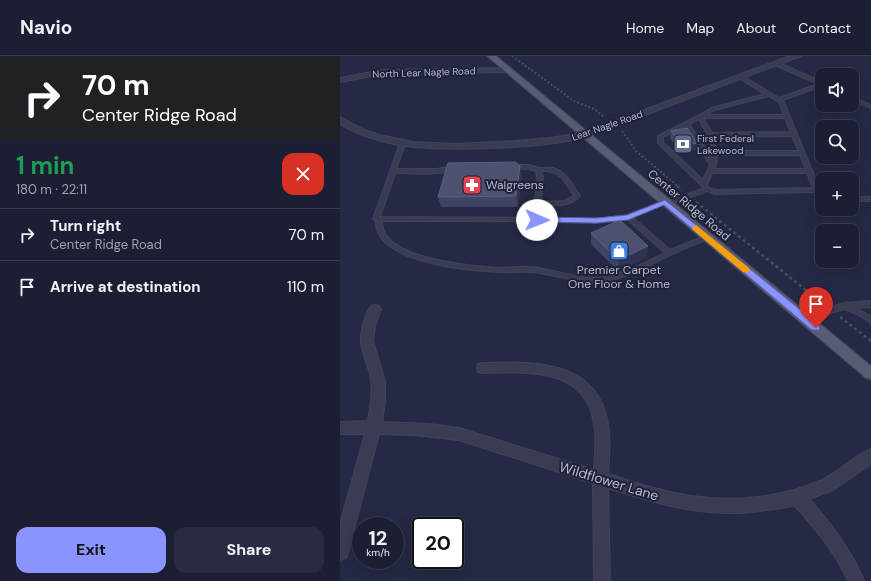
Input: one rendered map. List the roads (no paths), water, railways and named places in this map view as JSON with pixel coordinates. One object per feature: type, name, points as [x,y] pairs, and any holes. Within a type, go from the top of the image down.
[{"type":"main road","name":"Center Ridge Road","points":[[491,56],[871,374]]},
{"type":"street","name":"Lear Nagle Road","points":[[340,120],[368,135],[403,143],[434,146],[478,146],[546,142],[584,135],[797,56]]},
{"type":"street","name":"North Lear Nagle Road","points":[[340,80],[382,72],[508,70]]},
{"type":"street","points":[[340,552],[374,428],[378,402],[378,381],[367,341],[369,326],[375,309]]},
{"type":"street","points":[[483,368],[526,367],[548,369],[568,376],[585,388],[594,401],[600,416],[602,432],[602,581]]},
{"type":"street","name":"Wildflower Lane","points":[[340,428],[430,429],[458,434],[659,498],[703,505],[748,506],[796,496],[828,485],[871,456]]},
{"type":"street","points":[[796,496],[818,520],[838,547],[856,581]]},
{"type":"lane","points":[[777,64],[815,81]]},
{"type":"lane","points":[[741,77],[781,101],[815,185]]},
{"type":"lane","points":[[778,100],[815,87]]},
{"type":"lane","points":[[769,94],[713,109],[661,136],[660,142],[706,186],[715,192],[815,190]]},
{"type":"lane","points":[[859,101],[871,107]]},
{"type":"lane","points":[[700,117],[787,116]]},
{"type":"lane","points":[[379,219],[596,221],[628,217],[688,196],[706,186],[716,153],[710,135],[700,117]]},
{"type":"lane","points":[[686,124],[695,136]]},
{"type":"lane","points":[[710,135],[794,134]]},
{"type":"lane","points":[[699,142],[712,168]]},
{"type":"lane","points":[[403,143],[376,219],[379,219],[379,231],[385,240],[397,249],[415,258],[484,268],[504,270],[521,268],[590,279],[603,279],[619,276],[708,237]]},
{"type":"lane","points":[[716,153],[802,153]]},
{"type":"lane","points":[[501,167],[530,167],[538,170],[552,169],[565,176],[577,196],[573,201],[538,204]]},
{"type":"lane","points":[[393,171],[437,171],[450,168],[465,168]]},
{"type":"lane","points":[[712,168],[809,171]]},
{"type":"lane","points":[[537,220],[540,176],[538,170]]},
{"type":"lane","points":[[859,199],[871,199]]},
{"type":"lane","points":[[628,217],[669,253]]},
{"type":"lane","points":[[805,318],[844,306],[871,304]]},
{"type":"lane","points":[[844,306],[859,312],[871,320]]},
{"type":"place","name":"First Federal Lakewood","points":[[683,144]]},
{"type":"place","name":"Walgreens","points":[[472,185]]},
{"type":"place","name":"Premier Carpet One Floor & Home","points":[[619,251]]}]
